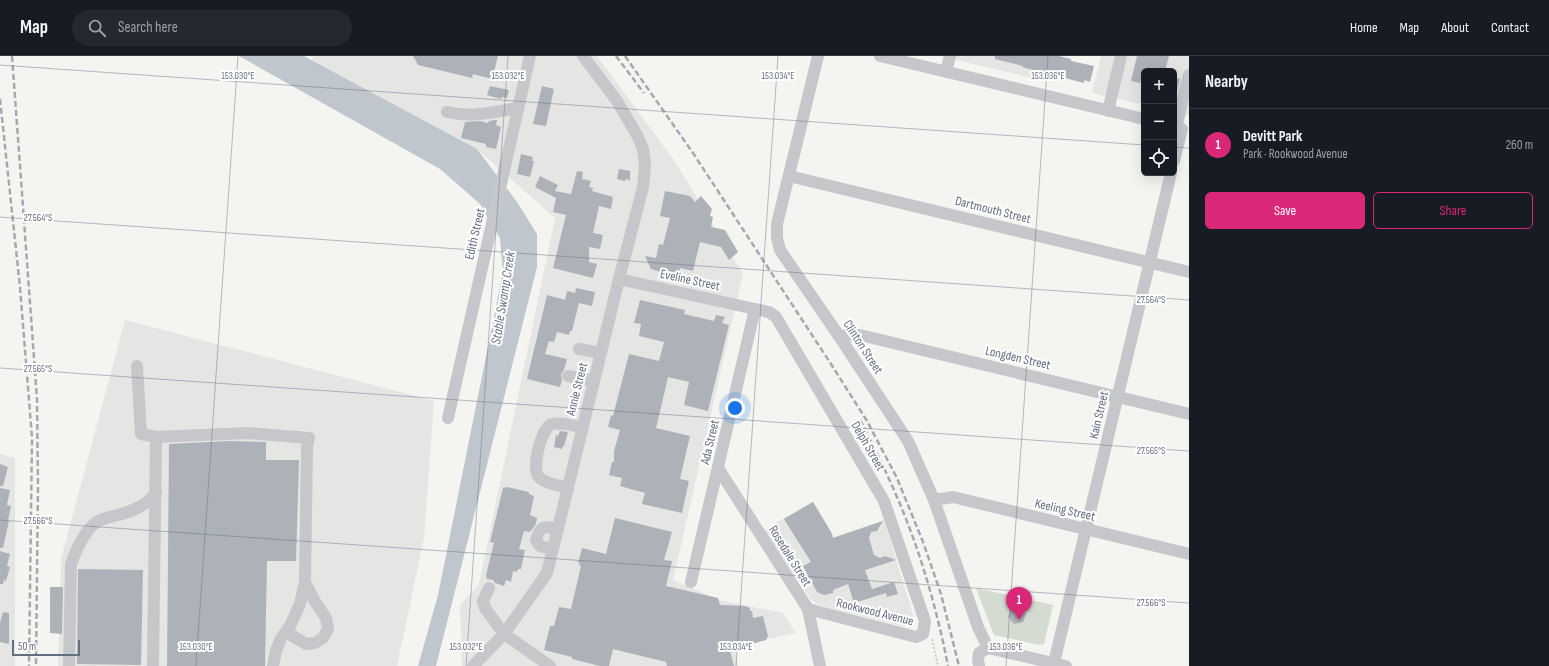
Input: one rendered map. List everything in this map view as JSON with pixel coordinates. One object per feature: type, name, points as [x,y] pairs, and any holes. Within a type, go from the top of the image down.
[{"type":"street","name":"Edith Street","points":[[448,418],[530,56]]},
{"type":"street","name":"Annie Street","points":[[473,666],[504,634],[547,573],[643,187],[645,166],[643,149],[637,135],[617,101],[583,56]]},
{"type":"street","name":"Clinton Street","points":[[818,56],[790,176],[777,224],[777,238],[780,250],[908,441],[934,500],[978,627],[988,648]]},
{"type":"street","points":[[880,56],[909,59],[946,72],[1141,119]]},
{"type":"street","points":[[946,72],[950,56]]},
{"type":"street","points":[[1108,111],[1121,56]]},
{"type":"street","points":[[1177,144],[1189,75]]},
{"type":"street","points":[[447,112],[459,115],[472,115],[518,108]]},
{"type":"street","name":"Dartmouth Street","points":[[790,176],[1189,272]]},
{"type":"street","name":"Kain Street","points":[[1060,665],[1086,529],[1170,176]]},
{"type":"street","name":"Eveline Street","points":[[619,279],[754,309]]},
{"type":"street","name":"Ada Street","points":[[691,582],[754,309]]},
{"type":"street","name":"Delph Street","points":[[754,309],[769,312],[776,317],[884,501],[925,621]]},
{"type":"street","name":"Longden Street","points":[[839,336],[860,335],[1189,414]]},
{"type":"street","points":[[579,349],[601,353]]},
{"type":"street","points":[[137,366],[141,434],[156,437],[248,433],[309,438],[307,446],[305,582],[300,604],[290,626],[278,644],[273,666]]},
{"type":"street","points":[[568,376],[594,381]]},
{"type":"street","points":[[568,488],[544,481],[539,477],[536,471],[536,462],[547,427],[553,424],[583,427]]},
{"type":"street","points":[[153,666],[156,437]]},
{"type":"street","name":"Rosedale Street","points":[[718,468],[808,609],[820,666]]},
{"type":"street","points":[[69,666],[71,564],[76,552],[88,530],[95,523],[102,519],[132,511],[149,501],[156,493]]},
{"type":"street","name":"Keeling Street","points":[[934,500],[953,497],[1189,554]]},
{"type":"street","points":[[553,549],[540,546],[536,540],[538,532],[541,528],[545,527],[558,529]]},
{"type":"street","points":[[286,632],[306,644],[315,644],[323,638],[328,629],[326,618],[314,600],[305,582]]},
{"type":"street","points":[[489,588],[483,601],[485,608],[504,634],[550,666]]},
{"type":"street","name":"Rookwood Avenue","points":[[808,609],[916,637],[923,634],[925,621]]},
{"type":"street","points":[[980,666],[978,659],[979,653],[988,648],[1060,665]]},
{"type":"path","points":[[932,639],[938,666]]},
{"type":"shaded area","points":[[313,56],[597,56],[674,160],[743,274],[673,580],[719,600],[783,613],[796,633],[735,646],[738,666],[462,666],[460,605],[479,584],[555,218],[477,149],[312,60]]},
{"type":"shaded area","points":[[940,56],[1051,56],[1045,81]]},
{"type":"shaded area","points":[[1101,56],[1189,56],[1189,115],[1177,113],[1177,68],[1141,68],[1141,104],[1092,93]]},
{"type":"shaded area","points":[[125,320],[434,401],[424,538],[397,666],[58,666],[61,559]]},
{"type":"shaded area","points":[[0,454],[15,458],[15,666],[0,666]]},
{"type":"shaded area","points":[[813,501],[834,537],[884,520],[915,621],[914,624],[910,626],[901,626],[819,605],[812,601],[764,530]]},
{"type":"shaded area","points":[[976,588],[1053,605],[1044,644],[1039,645],[994,635]]},
{"type":"water","name":"Stable Swamp Creek","points":[[239,56],[304,56],[477,149],[517,202],[537,234],[537,267],[436,666],[418,666],[438,595],[503,272],[500,238],[480,204],[440,169]]},
{"type":"building","points":[[413,56],[498,56],[492,79],[473,74],[472,78],[418,65]]},
{"type":"building","points":[[995,56],[1059,56],[1071,59],[1071,61],[1094,66],[1090,82],[1084,80],[1084,83],[995,59]]},
{"type":"building","points":[[1137,56],[1169,56],[1166,68],[1141,68],[1140,83],[1131,81]]},
{"type":"building","points":[[1177,78],[1180,79],[1177,92]]},
{"type":"building","points":[[490,86],[509,90],[507,98],[502,97],[501,99],[487,95]]},
{"type":"building","points":[[542,86],[554,89],[546,126],[533,124]]},
{"type":"building","points":[[497,120],[496,125],[501,127],[496,149],[486,147],[486,144],[461,138],[465,122],[480,121],[488,123],[489,121]]},
{"type":"building","points":[[521,154],[533,157],[532,161],[534,161],[530,177],[517,174]]},
{"type":"building","points":[[619,169],[630,171],[630,180],[626,179],[625,181],[617,179]]},
{"type":"building","points":[[577,171],[583,172],[582,179],[591,181],[589,187],[593,188],[592,191],[613,197],[611,209],[599,206],[593,233],[603,235],[600,249],[589,247],[589,262],[597,264],[593,278],[553,268],[566,215],[553,212],[556,198],[535,187],[540,176],[558,185],[555,191],[571,194]]},
{"type":"building","points":[[665,191],[690,196],[695,202],[701,196],[712,209],[710,216],[713,217],[711,227],[725,230],[738,252],[729,260],[721,247],[700,242],[693,271],[680,268],[678,277],[651,269],[645,256],[656,258],[659,244],[663,245],[670,218],[660,216]]},
{"type":"building","points":[[576,288],[595,292],[592,306],[579,303],[572,331],[570,331],[569,335],[557,332],[554,342],[549,341],[545,354],[567,359],[564,370],[561,374],[562,380],[560,387],[527,379],[547,295],[565,300],[567,291],[575,293]]},
{"type":"building","points":[[640,300],[685,310],[684,314],[714,321],[716,315],[725,317],[722,323],[729,325],[708,411],[684,405],[689,382],[668,377],[656,428],[690,436],[680,479],[689,481],[682,513],[642,504],[645,493],[620,486],[622,478],[609,475],[612,462],[614,462],[614,451],[620,430],[608,427],[611,415],[613,416],[629,354],[659,361],[664,342],[639,336],[641,324],[634,323]]},
{"type":"building","points":[[560,431],[568,432],[562,449],[554,447],[556,435],[558,436]]},
{"type":"building","points":[[229,441],[266,442],[266,460],[299,460],[296,561],[267,561],[265,666],[167,666],[169,444]]},
{"type":"building","points":[[0,464],[8,467],[3,486],[0,486]]},
{"type":"building","points":[[507,487],[529,492],[529,494],[534,496],[530,515],[537,518],[536,524],[530,532],[524,531],[519,549],[525,550],[521,569],[518,569],[517,572],[513,571],[511,582],[506,580],[504,586],[495,583],[493,580],[487,579],[486,575],[494,543],[490,542],[503,488]]},
{"type":"building","points":[[0,488],[10,490],[7,505],[11,506],[3,548],[0,548]]},
{"type":"building","points":[[813,502],[833,538],[883,521],[877,531],[871,532],[869,538],[874,555],[880,558],[885,556],[896,560],[865,570],[872,589],[894,582],[898,594],[887,597],[886,593],[854,603],[848,584],[833,590],[833,593],[824,595],[817,592],[803,566],[811,562],[784,519]]},
{"type":"building","points":[[615,518],[672,532],[664,560],[672,561],[666,586],[718,598],[720,605],[745,606],[750,608],[753,618],[763,616],[768,636],[766,640],[748,645],[745,644],[729,647],[734,666],[667,666],[666,662],[613,649],[609,666],[600,666],[544,650],[550,626],[554,626],[559,607],[571,609],[581,566],[579,565],[580,563],[578,563],[582,548],[606,554]]},
{"type":"building","points":[[0,551],[10,554],[7,566],[10,567],[6,581],[4,580],[3,584],[0,584]]},
{"type":"building","points":[[78,569],[143,570],[141,665],[77,664]]},
{"type":"building","points":[[50,587],[63,587],[62,634],[50,633]]},
{"type":"building","points":[[1020,607],[1026,614],[1023,622],[1014,624],[1008,617],[1011,609]]},
{"type":"building","points":[[3,612],[9,613],[9,644],[0,642],[0,623]]},
{"type":"railway","points":[[12,56],[37,399],[38,486],[36,664]]},
{"type":"railway","points":[[616,56],[644,93]]},
{"type":"railway","points":[[625,56],[693,153],[867,421],[897,478],[923,542],[941,594],[959,666]]},
{"type":"railway","points":[[0,99],[20,287],[32,438],[29,666]]},
{"type":"railway","points":[[860,420],[891,483],[912,534],[929,586],[948,666]]},
{"type":"place","name":"Devitt Park","points":[[1019,620]]}]
